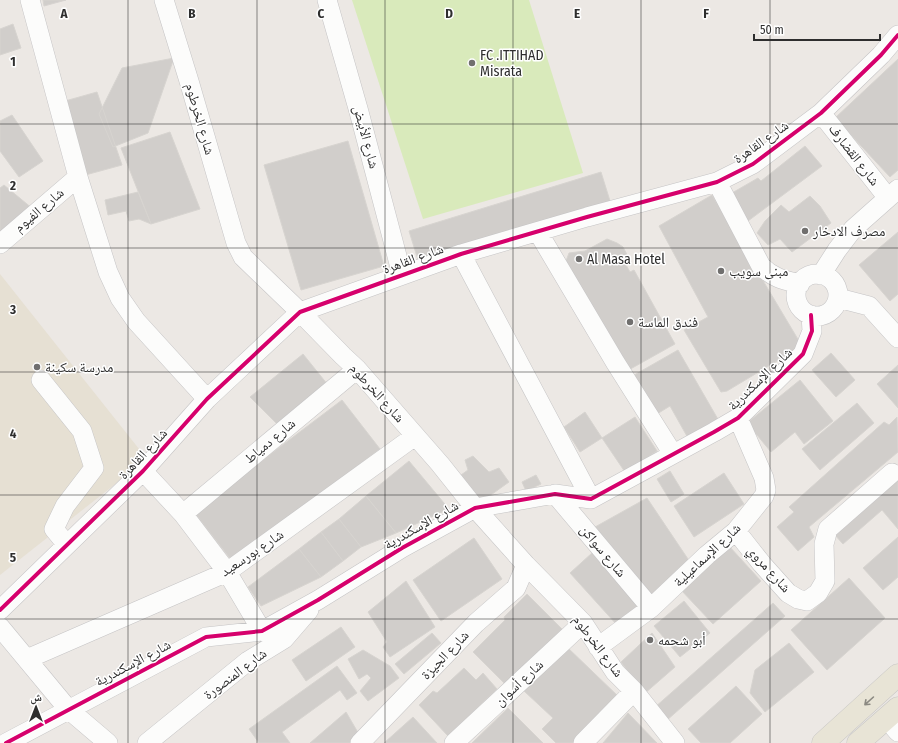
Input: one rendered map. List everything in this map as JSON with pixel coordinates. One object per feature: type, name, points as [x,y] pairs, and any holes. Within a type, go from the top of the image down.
[{"type":"main road","points":[[824,743],[898,675]]},
{"type":"main road","points":[[858,743],[894,719]]},
{"type":"street","points":[[30,0],[78,177],[108,272],[120,298],[136,321],[207,400]]},
{"type":"street","name":"شارع الخرطوم","points":[[164,0],[236,243],[243,257],[357,369],[440,464],[475,508],[526,565],[583,623],[615,672],[634,691],[675,743]]},
{"type":"street","name":"شارع الأبيض","points":[[327,0],[359,112],[402,275]]},
{"type":"street","name":"شارع القاهرة","points":[[0,610],[144,471],[207,400],[300,312],[461,254],[717,182],[753,164],[821,113],[881,55],[898,35]]},
{"type":"street","name":"شارع القضارف","points":[[821,113],[893,193]]},
{"type":"street","name":"شارع الفيوم","points":[[0,244],[78,177]]},
{"type":"street","points":[[717,182],[761,266],[778,279],[800,284]]},
{"type":"street","points":[[821,275],[836,250],[853,230],[893,193]]},
{"type":"street","points":[[538,232],[615,362],[673,454]]},
{"type":"street","points":[[461,254],[591,499]]},
{"type":"street","points":[[821,275],[827,277],[836,286],[838,298],[833,309],[828,313],[817,316],[811,315],[800,308],[796,296],[797,290],[800,284],[809,276],[821,275]]},
{"type":"street","points":[[838,298],[869,306],[897,334]]},
{"type":"street","name":"شارع الإسكندرية","points":[[6,743],[206,637],[262,631],[318,600],[402,548],[475,508],[555,494],[591,499],[738,418],[803,354],[812,331],[811,315]]},
{"type":"street","name":"شارع دمياط","points":[[183,514],[357,369]]},
{"type":"street","points":[[41,380],[82,431],[94,468],[65,506],[54,529],[67,545]]},
{"type":"street","name":"شارع الإسماعيلية","points":[[598,647],[651,608],[707,555],[736,531],[764,496],[766,490],[764,478],[738,418]]},
{"type":"street","name":"شارع بورسعيد","points":[[27,659],[227,572],[415,436]]},
{"type":"street","points":[[144,471],[183,514],[227,572],[262,631],[284,639]]},
{"type":"street","name":"شارع مروي","points":[[736,531],[762,564],[788,593],[798,599],[807,601],[818,593],[825,581],[824,544],[828,529],[892,473]]},
{"type":"street","name":"شارع سواكن","points":[[555,494],[651,608]]},
{"type":"street","name":"شارع الجيزة","points":[[360,743],[476,623],[516,588],[526,565]]},
{"type":"street","name":"شارع المنصورة","points":[[147,743],[248,661],[284,639],[318,600]]},
{"type":"street","name":"شارع أسوان","points":[[454,743],[583,623]]},
{"type":"street","points":[[0,627],[68,709],[108,743]]},
{"type":"street","points":[[583,743],[634,691]]},
{"type":"shaded area","name":"مدرسة سكينة","points":[[0,274],[147,459],[0,575]]},
{"type":"green space","points":[[352,0],[529,0],[583,173],[423,219]]},
{"type":"building","points":[[43,0],[66,0],[44,6]]},
{"type":"building","points":[[13,24],[21,48],[0,55],[0,29]]},
{"type":"building","points":[[174,58],[148,133],[113,147],[99,114],[122,68]]},
{"type":"building","points":[[898,59],[898,170],[890,177],[835,118]]},
{"type":"building","points":[[97,92],[122,165],[78,177],[58,103]]},
{"type":"building","points":[[12,115],[43,161],[19,177],[0,151],[0,121]]},
{"type":"building","points":[[170,132],[200,209],[151,224],[121,148]]},
{"type":"building","points":[[348,141],[384,266],[301,290],[264,165]]},
{"type":"building","points":[[805,146],[822,166],[748,221],[732,193],[758,178],[761,181]]},
{"type":"building","points":[[601,172],[610,201],[418,260],[409,231]]},
{"type":"building","points":[[4,185],[33,209],[0,233],[0,188]]},
{"type":"building","points":[[138,192],[151,224],[139,219],[129,221],[126,211],[108,215],[105,200]]},
{"type":"building","name":"مبنى سويب","points":[[712,195],[802,346],[727,391],[721,392],[684,330],[708,317],[659,226]]},
{"type":"building","points":[[810,196],[820,206],[831,223],[792,252],[780,239],[768,245],[757,233],[765,221],[781,205],[789,212]]},
{"type":"building","points":[[898,232],[898,294],[890,301],[859,265]]},
{"type":"building","name":"فندق الماسة","points":[[607,239],[623,247],[631,262],[626,265],[630,272],[634,270],[675,344],[625,372],[563,269],[569,253],[585,251]]},
{"type":"building","points":[[678,350],[719,421],[688,438],[670,406],[652,417],[629,378]]},
{"type":"building","points":[[831,353],[855,380],[836,397],[812,370]]},
{"type":"building","points":[[303,354],[328,385],[279,426],[250,397]]},
{"type":"building","points":[[898,365],[898,408],[877,384]]},
{"type":"building","points":[[800,380],[833,421],[804,444],[795,432],[771,452],[747,423]]},
{"type":"building","points":[[342,400],[380,449],[232,561],[194,512]]},
{"type":"building","points":[[857,403],[874,423],[820,470],[802,449]]},
{"type":"building","points":[[585,412],[602,438],[580,452],[564,427]]},
{"type":"building","points":[[635,417],[657,451],[625,472],[602,438]]},
{"type":"building","points":[[897,417],[898,452],[809,527],[814,537],[798,551],[777,527],[794,512],[789,507],[884,422],[889,425]]},
{"type":"building","points":[[473,456],[489,472],[499,468],[509,482],[481,502],[461,475],[468,470],[465,460]]},
{"type":"building","points":[[409,461],[449,509],[396,533],[366,496]]},
{"type":"building","points":[[670,471],[684,494],[671,502],[657,479]]},
{"type":"building","points":[[724,473],[744,504],[694,537],[674,506]]},
{"type":"building","points":[[536,475],[541,484],[526,491],[522,482]]},
{"type":"building","points":[[898,477],[898,529],[882,510],[843,544],[834,534]]},
{"type":"building","points":[[366,496],[396,533],[361,547],[339,519]]},
{"type":"building","points":[[647,498],[690,562],[654,597],[595,527]]},
{"type":"building","points":[[339,519],[361,547],[343,561],[321,532]]},
{"type":"building","points":[[321,532],[343,561],[321,577],[299,549]]},
{"type":"building","points":[[898,537],[898,577],[883,590],[863,568]]},
{"type":"building","points":[[474,538],[502,579],[441,621],[413,580]]},
{"type":"building","points":[[729,546],[761,581],[713,624],[681,590]]},
{"type":"building","points":[[299,549],[321,577],[261,606],[248,587]]},
{"type":"building","points":[[592,553],[640,604],[617,625],[570,573]]},
{"type":"building","points":[[849,578],[885,618],[827,670],[791,630]]},
{"type":"building","points":[[406,581],[435,627],[390,657],[383,647],[387,642],[368,612]]},
{"type":"building","points":[[527,594],[563,630],[507,686],[473,652],[505,620],[504,617]]},
{"type":"building","points":[[684,601],[710,633],[680,657],[654,626]]},
{"type":"building","points":[[773,603],[785,616],[666,721],[654,708]]},
{"type":"building","points":[[341,627],[355,647],[306,681],[292,660]]},
{"type":"building","points":[[432,633],[441,643],[404,674],[395,664]]},
{"type":"building","points":[[652,633],[675,667],[644,694],[621,662]]},
{"type":"building","points":[[789,643],[814,672],[765,712],[750,693],[755,670]]},
{"type":"building","points":[[567,647],[620,698],[577,743],[556,743],[542,729],[553,718],[524,691]]},
{"type":"building","points":[[363,650],[390,666],[399,678],[368,701],[360,691],[371,678],[367,674],[359,679],[348,659]]},
{"type":"building","points":[[337,666],[357,693],[347,700],[340,690],[282,732],[290,743],[259,743],[249,729]]},
{"type":"building","points":[[464,668],[476,680],[483,673],[497,689],[448,736],[419,705],[433,691],[437,693]]},
{"type":"building","points":[[736,686],[762,714],[730,743],[701,743],[688,729]]},
{"type":"building","points":[[508,708],[543,743],[472,743]]},
{"type":"building","points":[[346,712],[360,736],[351,743],[310,743]]},
{"type":"building","points":[[628,713],[657,743],[603,743]]},
{"type":"building","points":[[413,717],[437,743],[384,743]]},
{"type":"cycle path","points":[[0,610],[143,471],[207,399],[300,312],[461,254],[587,217],[717,182],[753,164],[821,113],[881,55],[898,35]]},
{"type":"cycle path","points":[[6,743],[206,637],[262,631],[318,600],[402,548],[475,508],[555,494],[591,499],[738,418],[803,354],[812,331],[811,315]]},
{"type":"place","name":"FC .ITTIHAD Misrata","points":[[472,63]]},
{"type":"place","name":"مصرف الادخار","points":[[805,231]]},
{"type":"place","name":"Al Masa Hotel","points":[[579,259]]},
{"type":"place","name":"مبنى سويب","points":[[721,271]]},
{"type":"place","name":"فندق الماسة","points":[[630,322]]},
{"type":"place","name":"مدرسة سكينة","points":[[37,367]]},
{"type":"place","name":"أبو شحمه","points":[[650,640]]}]
